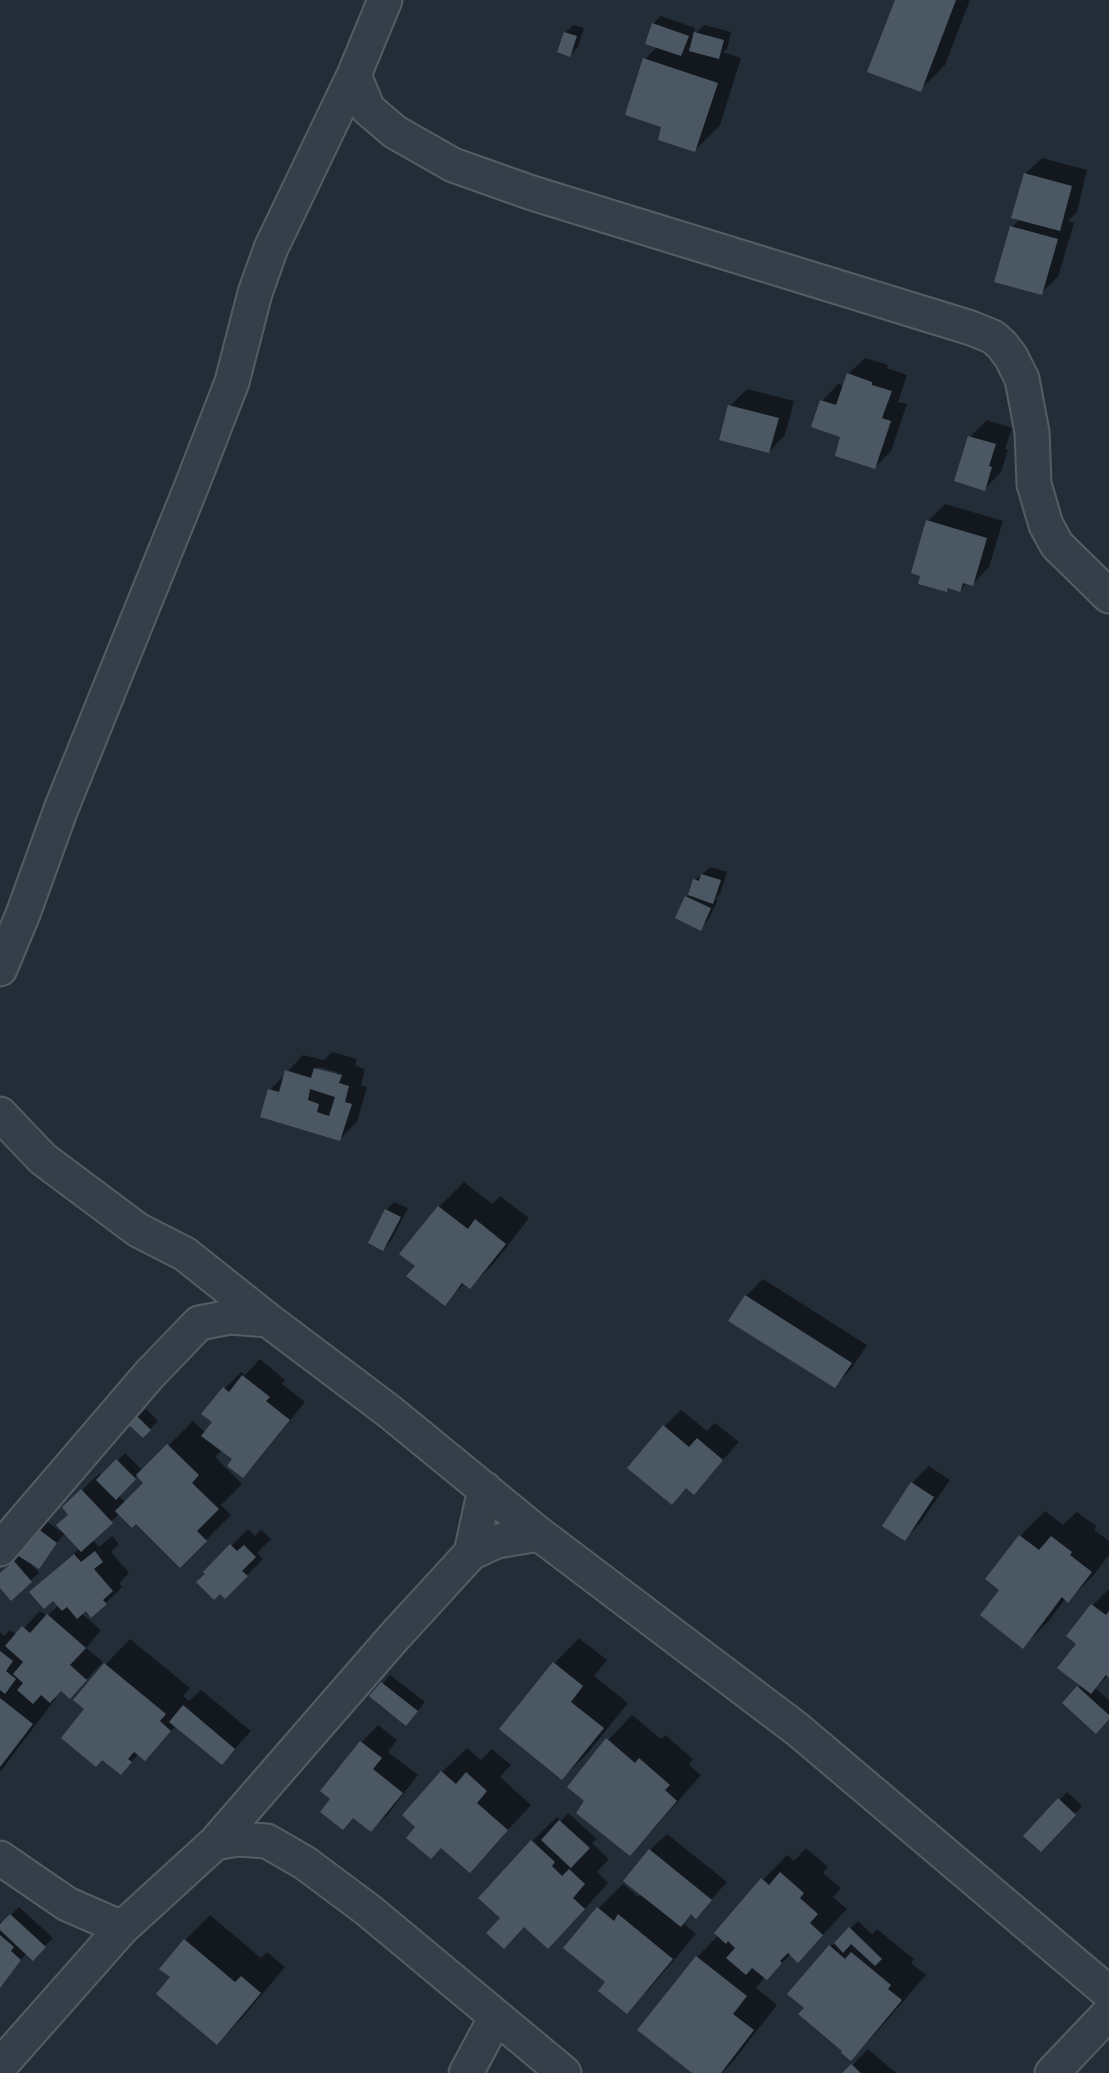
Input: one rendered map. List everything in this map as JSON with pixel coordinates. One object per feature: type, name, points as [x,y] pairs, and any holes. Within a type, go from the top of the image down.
[{"type":"street","points":[[0,969],[232,382],[255,293],[271,248],[354,75],[385,0]]},
{"type":"street","points":[[354,75],[368,109],[395,132],[453,165],[532,193],[993,337],[1011,357],[1021,379],[1032,432],[1034,484],[1046,525],[1057,544],[1109,596]]},
{"type":"street","points":[[0,1114],[43,1159],[138,1230],[185,1254],[390,1412],[539,1534],[797,1729],[1109,1993]]},
{"type":"street","points":[[0,1549],[149,1375],[199,1323],[230,1317],[268,1320]]},
{"type":"street","points":[[471,1553],[485,1489]]},
{"type":"street","points":[[0,2066],[122,1928],[215,1843],[394,1637],[471,1553],[497,1541],[539,1534]]},
{"type":"street","points":[[215,1843],[238,1839],[267,1841],[305,1863],[368,1910],[564,2073]]},
{"type":"street","points":[[0,1858],[67,1904],[122,1928]]},
{"type":"street","points":[[1052,2073],[1109,2013]]},
{"type":"street","points":[[466,2073],[496,2017]]},
{"type":"building","points":[[895,0],[956,0],[921,92],[867,72]]},
{"type":"building","points":[[652,23],[689,36],[681,56],[645,44]]},
{"type":"building","points":[[564,32],[577,36],[570,57],[557,52]]},
{"type":"building","points":[[694,32],[724,40],[719,59],[689,51]]},
{"type":"building","points":[[643,58],[718,83],[695,152],[658,140],[661,127],[625,115]]},
{"type":"building","points":[[1024,173],[1072,186],[1060,231],[1011,218]]},
{"type":"building","points":[[1010,226],[1058,239],[1042,295],[994,282]]},
{"type":"building","points":[[847,373],[892,391],[882,418],[891,421],[875,469],[835,456],[840,437],[811,427],[820,400],[836,405]]},
{"type":"building","points":[[728,405],[779,418],[769,453],[719,440]]},
{"type":"building","points":[[968,436],[996,444],[985,491],[954,481]]},
{"type":"building","points":[[926,520],[987,538],[973,586],[963,583],[960,592],[948,588],[947,592],[918,584],[920,576],[911,573]]},
{"type":"building","points":[[701,874],[721,880],[713,904],[688,895],[693,879],[699,881]]},
{"type":"building","points":[[685,896],[711,908],[701,931],[675,918]]},
{"type":"building","points":[[314,1068],[342,1075],[339,1083],[349,1086],[345,1102],[352,1104],[340,1141],[260,1117],[268,1089],[279,1092],[285,1070],[311,1078]],"holes":[[[310,1089],[335,1097],[329,1116],[317,1112],[319,1104],[308,1100]]]},
{"type":"building","points":[[438,1206],[468,1229],[475,1219],[506,1244],[470,1289],[462,1283],[445,1306],[406,1276],[415,1266],[399,1254]]},
{"type":"building","points":[[385,1209],[401,1217],[383,1251],[368,1243]]},
{"type":"building","points":[[745,1295],[852,1363],[835,1388],[728,1321]]},
{"type":"building","points":[[242,1375],[270,1397],[266,1401],[290,1420],[243,1478],[227,1466],[232,1459],[201,1436],[212,1422],[201,1414],[223,1387],[229,1392]]},
{"type":"building","points":[[137,1416],[151,1430],[143,1438],[128,1424]]},
{"type":"building","points":[[663,1425],[689,1447],[697,1438],[723,1460],[694,1495],[686,1488],[672,1505],[627,1468]]},
{"type":"building","points":[[167,1444],[199,1475],[192,1483],[219,1509],[197,1531],[207,1541],[180,1568],[136,1524],[132,1528],[115,1511],[143,1483],[136,1475]]},
{"type":"building","points":[[116,1459],[136,1479],[116,1500],[96,1480]]},
{"type":"building","points":[[911,1482],[934,1497],[905,1541],[882,1526]]},
{"type":"building","points":[[81,1489],[113,1523],[81,1552],[56,1525],[68,1515],[62,1507]]},
{"type":"building","points":[[37,1528],[57,1543],[39,1569],[17,1555]]},
{"type":"building","points":[[1019,1535],[1039,1550],[1051,1536],[1092,1572],[1068,1603],[1062,1597],[1023,1649],[980,1615],[999,1590],[985,1579]]},
{"type":"building","points":[[230,1544],[237,1551],[244,1545],[256,1557],[242,1571],[248,1576],[225,1599],[220,1594],[214,1600],[196,1582]]},
{"type":"building","points":[[95,1551],[103,1562],[94,1569],[113,1591],[103,1600],[107,1604],[91,1618],[86,1611],[77,1619],[67,1607],[62,1611],[53,1601],[44,1609],[29,1592],[74,1554],[81,1562]]},
{"type":"building","points":[[14,1561],[32,1582],[11,1601],[0,1588],[0,1573]]},
{"type":"building","points":[[1091,1604],[1106,1615],[1109,1611],[1109,1678],[1106,1675],[1091,1694],[1057,1668],[1076,1644],[1066,1636]]},
{"type":"building","points":[[47,1614],[86,1648],[70,1665],[87,1680],[70,1699],[61,1691],[50,1703],[41,1695],[33,1704],[17,1690],[23,1683],[13,1674],[23,1662],[5,1646],[22,1626],[30,1633]]},
{"type":"building","points":[[0,1651],[13,1661],[6,1671],[16,1679],[5,1694],[0,1690]]},
{"type":"building","points":[[553,1662],[583,1686],[571,1702],[604,1728],[562,1780],[499,1729]]},
{"type":"building","points":[[104,1663],[166,1714],[160,1721],[171,1731],[145,1761],[134,1752],[128,1759],[132,1762],[121,1775],[102,1760],[96,1767],[61,1738],[84,1709],[73,1700]]},
{"type":"building","points":[[381,1682],[418,1711],[406,1726],[369,1696]]},
{"type":"building","points":[[1077,1686],[1109,1715],[1109,1719],[1096,1734],[1062,1703]]},
{"type":"building","points":[[0,1698],[33,1724],[0,1767]]},
{"type":"building","points":[[183,1705],[235,1749],[222,1765],[169,1722]]},
{"type":"building","points":[[606,1738],[635,1763],[639,1758],[670,1785],[665,1790],[677,1801],[630,1856],[576,1813],[584,1801],[567,1787]]},
{"type":"building","points":[[360,1741],[382,1758],[373,1769],[403,1793],[371,1832],[353,1818],[343,1830],[320,1812],[330,1799],[320,1791]]},
{"type":"building","points":[[441,1771],[456,1784],[466,1772],[487,1791],[477,1803],[508,1830],[470,1873],[441,1848],[431,1859],[406,1838],[415,1827],[402,1815]]},
{"type":"building","points":[[1058,1798],[1076,1815],[1041,1852],[1023,1836]]},
{"type":"building","points":[[559,1820],[590,1848],[571,1868],[541,1840]]},
{"type":"building","points":[[531,1840],[555,1862],[552,1866],[562,1876],[569,1869],[585,1884],[573,1898],[585,1909],[548,1949],[524,1927],[504,1949],[486,1933],[500,1918],[478,1898]]},
{"type":"building","points":[[649,1849],[712,1900],[696,1919],[691,1914],[681,1927],[623,1881]]},
{"type":"building","points":[[780,1872],[804,1893],[800,1898],[818,1914],[810,1923],[823,1935],[798,1963],[788,1953],[767,1980],[752,1968],[746,1975],[726,1958],[735,1948],[714,1933],[761,1878],[769,1885]]},
{"type":"building","points":[[597,1907],[614,1921],[618,1914],[673,1959],[627,2014],[598,1991],[605,1982],[563,1948]]},
{"type":"building","points":[[10,1914],[46,1947],[33,1961],[0,1930],[0,1924]]},
{"type":"building","points":[[849,1927],[882,1959],[875,1966],[851,1944],[843,1953],[834,1943]]},
{"type":"building","points":[[0,1935],[14,1947],[11,1951],[21,1960],[0,1988]]},
{"type":"building","points":[[184,1939],[235,1982],[241,1976],[261,1993],[217,2045],[156,1994],[170,1977],[159,1969]]},
{"type":"building","points":[[829,1945],[845,1959],[851,1952],[891,1985],[888,1989],[902,2000],[851,2061],[798,2014],[804,2008],[787,1994]]},
{"type":"building","points":[[696,1956],[747,1996],[733,2014],[754,2030],[721,2073],[692,2073],[637,2030]]},
{"type":"building","points":[[851,2064],[861,2073],[842,2073]]}]
